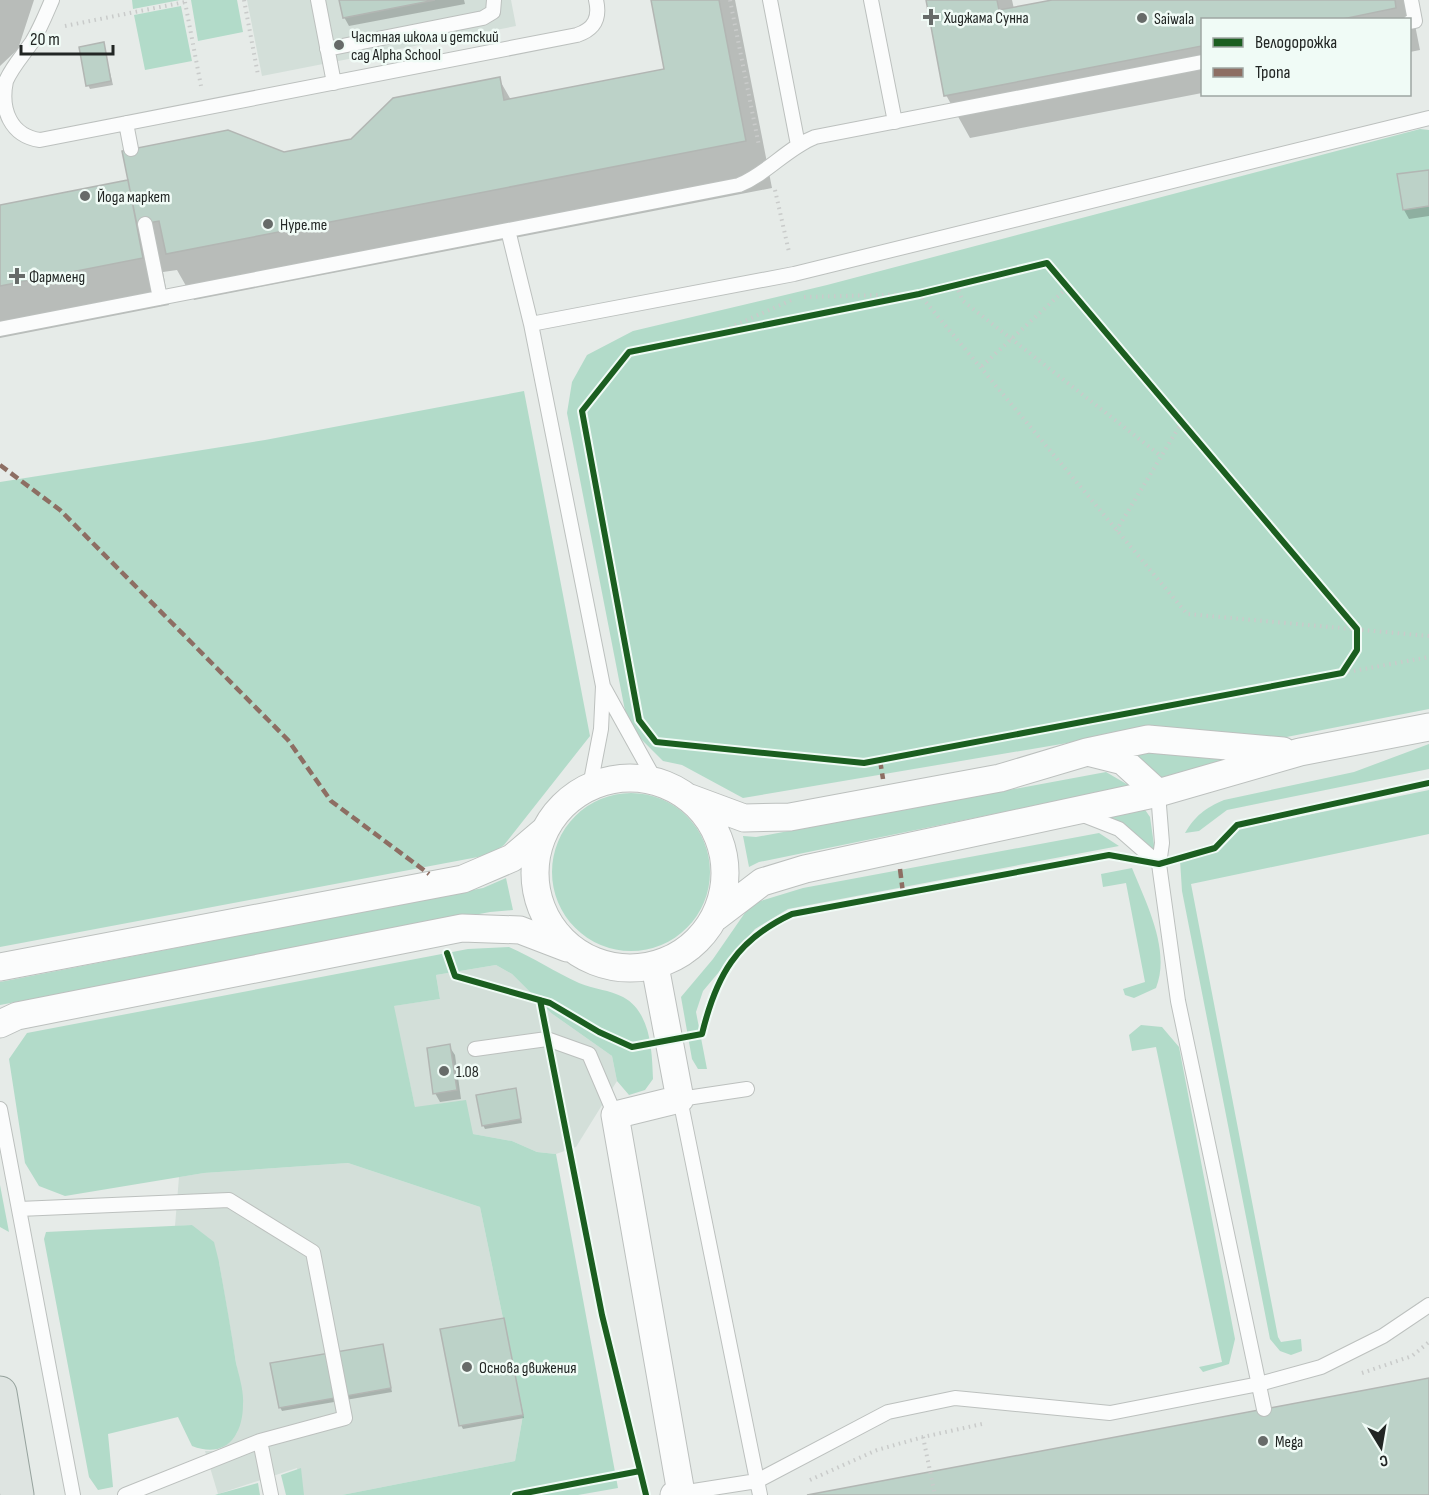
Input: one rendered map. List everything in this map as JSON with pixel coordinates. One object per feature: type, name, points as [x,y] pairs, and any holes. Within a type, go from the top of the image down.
[{"type":"main road","points":[[0,1393],[17,1495]]},
{"type":"street","points":[[716,916],[762,882],[805,869],[1070,810],[1158,793],[1300,752],[1429,727]]},
{"type":"street","points":[[0,967],[463,879],[512,858],[544,830],[563,804],[590,786],[611,779],[633,777],[656,780],[690,798],[744,818],[790,817],[1000,778],[1087,752],[1148,739],[1300,752]]},
{"type":"street","points":[[1087,752],[1123,761],[1158,793]]},
{"type":"street","points":[[0,1024],[17,1016],[462,928],[520,930],[571,949],[597,964],[626,970],[655,966],[680,955],[701,938],[716,916],[726,885],[724,852],[712,822],[690,798]]},
{"type":"street","points":[[544,830],[535,861],[536,894],[549,925],[571,949]]},
{"type":"street","points":[[655,966],[680,1099],[615,1115],[678,1494]]},
{"type":"lane","points":[[52,0],[38,31],[11,71],[3,98],[6,114],[18,134],[40,140],[577,35],[594,24],[598,16],[596,0]]},
{"type":"lane","points":[[318,0],[334,83]]},
{"type":"lane","points":[[327,49],[483,18],[493,12],[494,0]]},
{"type":"lane","points":[[770,0],[798,145]]},
{"type":"lane","points":[[871,0],[895,122]]},
{"type":"lane","points":[[1411,0],[1418,21]]},
{"type":"lane","points":[[0,329],[739,185],[770,169],[798,145],[815,137],[1201,63]]},
{"type":"lane","points":[[531,324],[794,274],[1429,118]]},
{"type":"lane","points":[[126,123],[131,149]]},
{"type":"lane","points":[[145,224],[160,298]]},
{"type":"lane","points":[[508,230],[531,324],[603,686],[601,729],[590,786]]},
{"type":"lane","points":[[603,686],[656,780]]},
{"type":"lane","points":[[1158,793],[1162,843],[1159,864],[1178,1001],[1264,1409]]},
{"type":"lane","points":[[1070,810],[1119,830],[1159,864]]},
{"type":"lane","points":[[475,1049],[547,1039],[589,1054],[615,1115]]},
{"type":"lane","points":[[747,1089],[680,1099],[760,1495]]},
{"type":"lane","points":[[0,1109],[73,1495]]},
{"type":"lane","points":[[19,1209],[229,1200],[313,1252],[345,1418],[260,1441],[125,1495]]},
{"type":"lane","points":[[678,1494],[757,1481],[888,1412],[955,1398],[1110,1413],[1259,1384],[1321,1367],[1383,1336],[1429,1305]]},
{"type":"lane","points":[[260,1441],[271,1495]]},
{"type":"path","points":[[244,0],[262,97]]},
{"type":"path","points":[[730,0],[758,144],[770,169],[794,274]]},
{"type":"path","points":[[38,31],[185,1],[206,108]]},
{"type":"path","points":[[957,285],[963,301],[1161,456]]},
{"type":"path","points":[[982,366],[1068,287]]},
{"type":"path","points":[[712,335],[800,297],[919,294],[982,366],[1116,531],[1187,614],[1429,636]]},
{"type":"path","points":[[1116,531],[1182,422]]},
{"type":"path","points":[[1342,673],[1429,657]]},
{"type":"path","points":[[447,953],[455,976],[550,1003]]},
{"type":"path","points":[[540,1000],[602,1315],[646,1495]]},
{"type":"path","points":[[923,1437],[935,1495]]},
{"type":"path","points":[[629,1473],[640,1471]]},
{"type":"shaded area","name":"Частная школа и детский сад Alpha School","points":[[247,0],[511,0],[516,26],[262,76]]},
{"type":"shaded area","points":[[496,965],[512,974],[551,1013],[612,1056],[617,1081],[576,1147],[556,1154],[537,1152],[512,1141],[473,1134],[415,1107],[393,1006],[440,999],[436,975]]},
{"type":"shaded area","points":[[348,1163],[480,1207],[523,1415],[515,1461],[342,1495],[303,1495],[297,1468],[218,1494],[205,1451],[218,1451],[237,1433],[243,1404],[219,1262],[192,1225],[175,1226],[179,1177],[204,1173]]},
{"type":"green space","points":[[132,0],[180,0],[133,9]]},
{"type":"green space","points":[[191,0],[237,0],[243,32],[198,41]]},
{"type":"green space","points":[[181,6],[192,61],[145,70],[134,15]]},
{"type":"green space","points":[[1420,129],[1429,130],[1429,709],[1256,743],[1126,733],[743,798],[682,765],[663,761],[628,726],[567,413],[572,382],[587,355],[633,331],[827,285]]},
{"type":"green space","points":[[524,391],[590,736],[504,845],[494,852],[478,857],[0,947],[0,482],[265,440]]},
{"type":"green space","points":[[1429,744],[1429,769],[1227,810],[1199,831],[1185,833],[1201,813],[1224,800],[1354,772]]},
{"type":"green space","points":[[1138,748],[1249,761],[1158,779],[1123,752]]},
{"type":"green space","points":[[1106,772],[1130,786],[759,862],[749,867],[743,836],[756,837]]},
{"type":"green space","points":[[1429,790],[1429,834],[1191,884],[1278,1337],[1281,1342],[1301,1339],[1302,1351],[1291,1355],[1280,1351],[1270,1339],[1182,891],[1180,860],[1217,852],[1239,829]]},
{"type":"green space","points":[[631,793],[661,799],[675,806],[687,816],[697,828],[704,842],[710,872],[704,902],[697,916],[687,928],[675,938],[661,945],[631,951],[601,945],[587,938],[575,928],[565,916],[558,902],[552,872],[558,842],[565,828],[575,816],[587,806],[601,799]]},
{"type":"green space","points":[[1141,804],[1150,817],[1155,852],[1098,813]]},
{"type":"green space","points":[[1099,833],[1119,846],[788,909],[755,929],[703,991],[696,1012],[707,1069],[698,1069],[692,1059],[681,997],[713,959],[751,904],[803,888]]},
{"type":"green space","points":[[1132,868],[1150,911],[1161,958],[1156,988],[1134,998],[1125,995],[1123,989],[1145,982],[1126,883],[1103,887],[1101,874]]},
{"type":"green space","points":[[506,878],[513,910],[490,912],[0,1005],[0,982],[483,888]]},
{"type":"green space","points":[[509,947],[579,983],[618,995],[632,1004],[645,1022],[652,1056],[653,1079],[645,1090],[629,1095],[617,1081],[612,1056],[551,1013],[512,974],[496,965],[436,975],[440,999],[394,1006],[415,1107],[466,1100],[473,1134],[512,1141],[537,1152],[556,1154],[618,1488],[578,1495],[342,1495],[515,1461],[523,1415],[480,1207],[348,1163],[204,1173],[65,1196],[39,1186],[25,1163],[9,1059],[27,1033],[468,949]]},
{"type":"green space","points":[[1141,1025],[1162,1027],[1179,1047],[1235,1339],[1229,1364],[1203,1372],[1199,1367],[1222,1362],[1156,1047],[1132,1051],[1129,1035]]},
{"type":"green space","points":[[0,1185],[9,1232],[0,1227]]},
{"type":"green space","points":[[192,1225],[214,1242],[219,1262],[243,1394],[240,1426],[230,1442],[214,1450],[192,1446],[178,1417],[108,1434],[113,1487],[98,1490],[89,1477],[44,1239],[46,1232]]},
{"type":"green space","points":[[301,1468],[304,1495],[286,1495],[281,1475]]},
{"type":"green space","points":[[258,1483],[260,1495],[215,1495],[218,1494]]},
{"type":"building","points":[[339,0],[435,0],[343,18]]},
{"type":"building","points":[[651,0],[719,0],[746,141],[166,254],[159,221],[137,225],[122,151],[228,130],[284,152],[351,139],[393,98],[500,77],[504,100],[664,69]]},
{"type":"building","points":[[926,0],[997,0],[999,10],[1052,0],[1395,0],[1396,8],[1348,18],[1201,18],[1201,46],[944,96]]},
{"type":"building","points":[[104,42],[111,81],[86,86],[79,47]]},
{"type":"building","points":[[1429,170],[1429,206],[1403,210],[1397,174]]},
{"type":"building","points":[[128,180],[143,258],[0,286],[0,205]]},
{"type":"building","points":[[450,1044],[457,1090],[433,1094],[427,1048]]},
{"type":"building","points":[[516,1088],[521,1119],[482,1126],[476,1095]]},
{"type":"building","points":[[504,1318],[523,1415],[459,1426],[440,1329]]},
{"type":"building","points":[[383,1344],[391,1388],[279,1408],[270,1363]]},
{"type":"building","name":"Mega","points":[[1429,1378],[1429,1495],[807,1495],[929,1472]]},
{"type":"marked path","points":[[0,465],[60,510],[288,740],[331,801],[429,874]]},
{"type":"marked path","points":[[880,760],[883,779]]},
{"type":"marked path","points":[[900,869],[903,893]]},
{"type":"cycle path","points":[[1047,263],[1357,629],[1357,650],[1342,673],[864,763],[656,742],[639,720],[582,411],[629,352],[919,294],[1047,263]]},
{"type":"cycle path","points":[[447,953],[455,976],[550,1003],[599,1032],[632,1047],[702,1034],[714,994],[731,962],[756,936],[792,914],[1109,855],[1159,864],[1215,848],[1237,825],[1429,783]]},
{"type":"cycle path","points":[[540,1000],[602,1315],[646,1495]]},
{"type":"cycle path","points":[[515,1495],[640,1471]]},
{"type":"place","name":"Хиджама Сунна","points":[[931,17]]},
{"type":"place","name":"Saiwala","points":[[1142,18]]},
{"type":"place","name":"Частная школа и детский сад Alpha School","points":[[339,45]]},
{"type":"place","name":"Йода маркет","points":[[85,196]]},
{"type":"place","name":"Hype.me","points":[[268,224]]},
{"type":"place","name":"Фармленд","points":[[17,276]]},
{"type":"place","name":"1.08","points":[[444,1071]]},
{"type":"place","name":"Основа движения","points":[[467,1367]]},
{"type":"place","name":"Mega","points":[[1263,1441]]}]
